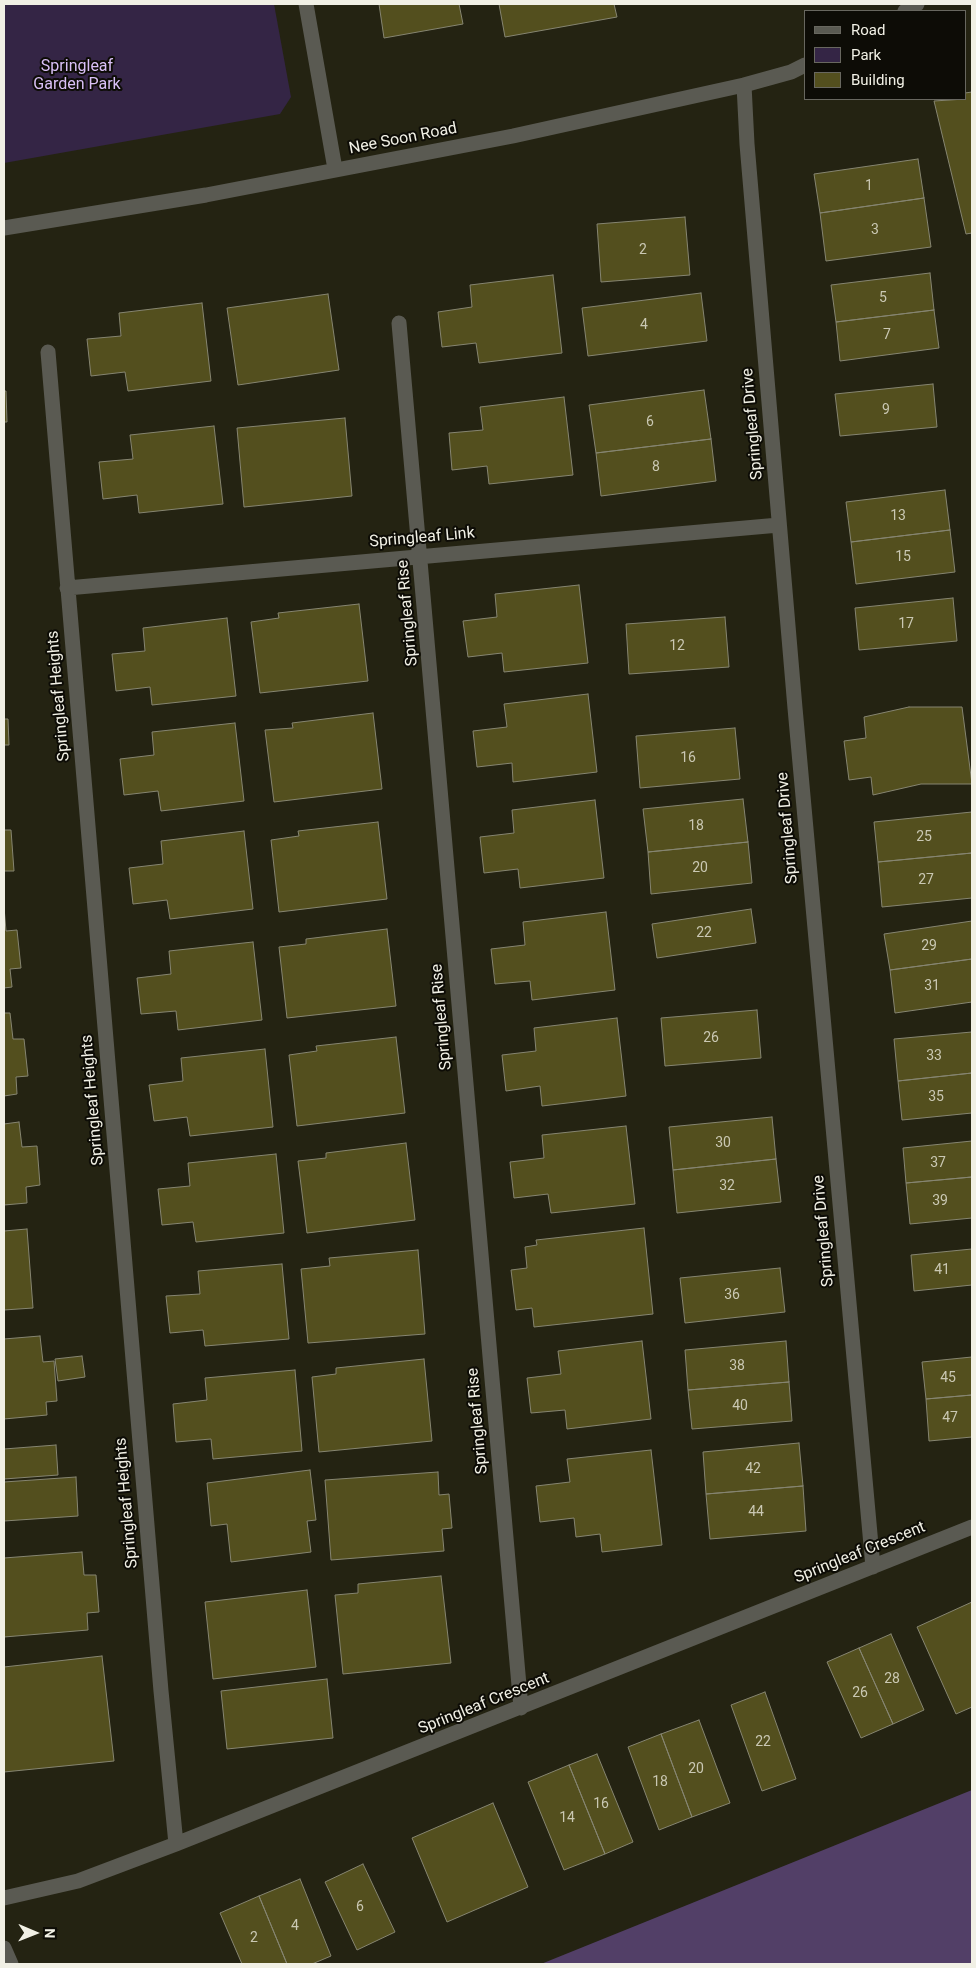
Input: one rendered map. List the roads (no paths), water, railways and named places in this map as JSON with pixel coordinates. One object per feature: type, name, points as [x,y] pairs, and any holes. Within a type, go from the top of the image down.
[{"type":"street","points":[[306,4],[335,170]]},
{"type":"street","name":"Nee Soon Road","points":[[4,228],[206,195],[513,136],[744,85],[791,72],[804,66]]},
{"type":"street","name":"Springleaf Drive","points":[[744,85],[747,144],[779,525],[873,1567]]},
{"type":"street","name":"Springleaf Rise","points":[[400,323],[521,1708]]},
{"type":"street","name":"Springleaf Heights","points":[[48,352],[160,1691],[176,1844]]},
{"type":"street","name":"Springleaf Link","points":[[67,588],[779,525]]},
{"type":"street","name":"Springleaf Crescent","points":[[4,1898],[78,1881],[176,1844],[972,1527]]},
{"type":"street","points":[[4,1948],[11,1964]]},
{"type":"park label","name":"Springleaf Garden Park","points":[[77,76]]}]
